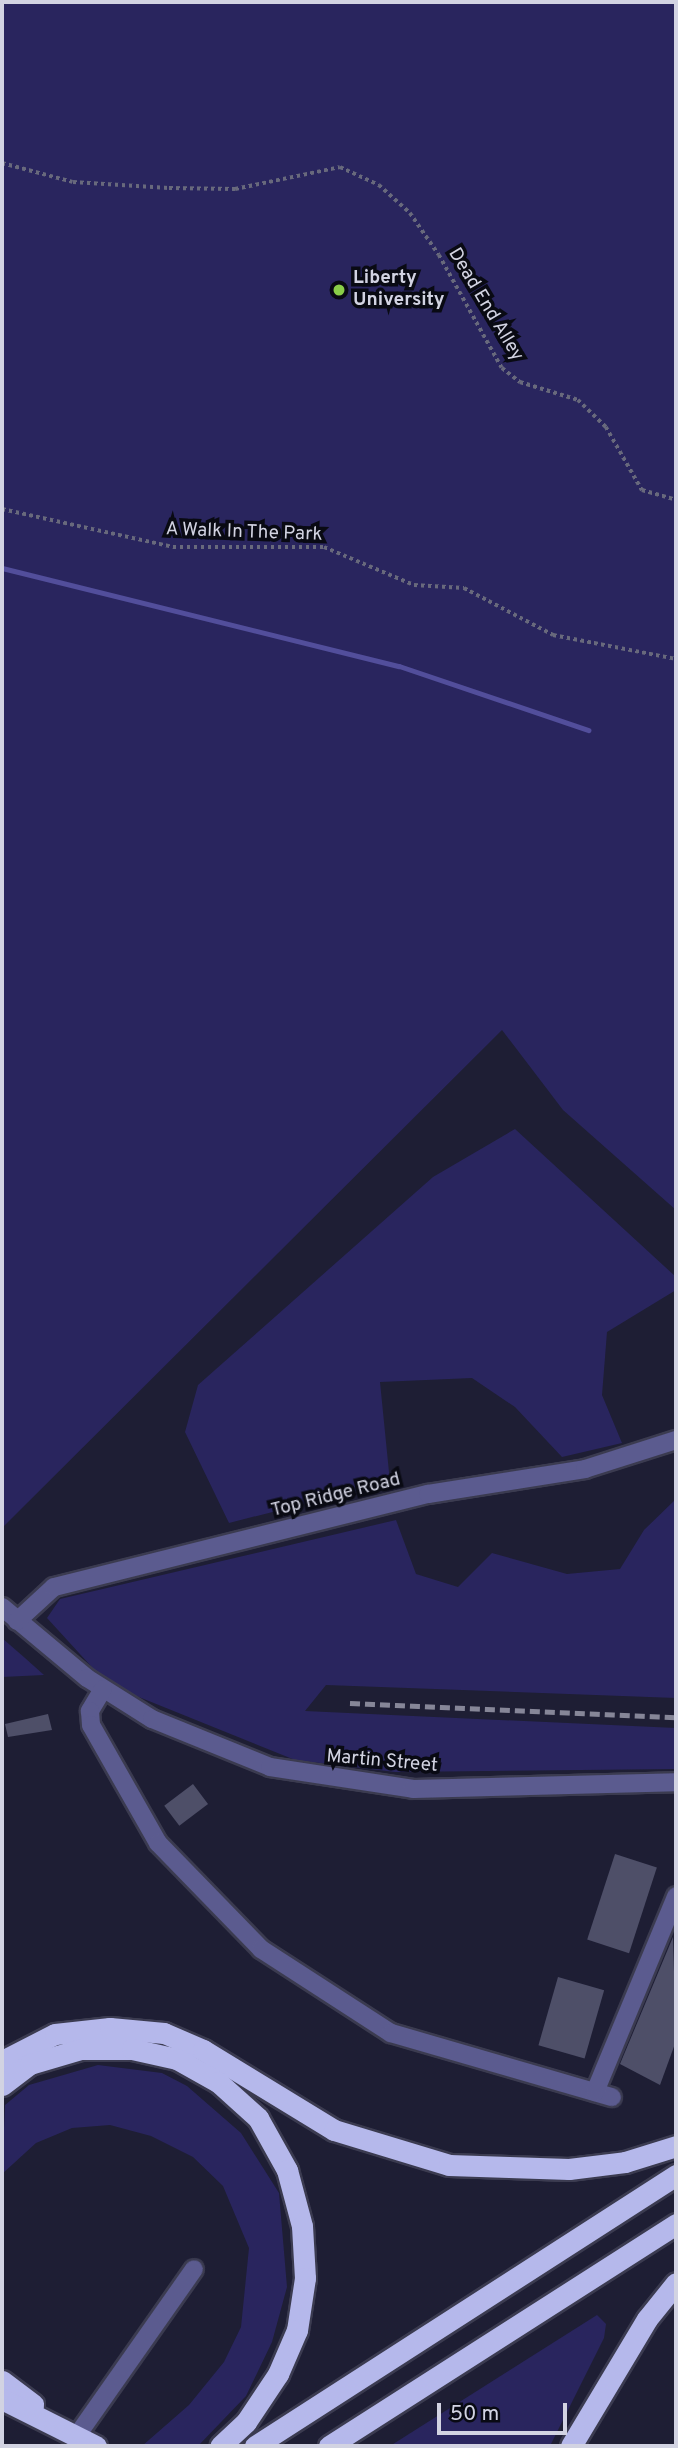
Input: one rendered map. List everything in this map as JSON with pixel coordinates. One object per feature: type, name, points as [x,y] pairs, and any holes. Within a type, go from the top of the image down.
[{"type":"highway","points":[[2,2061],[55,2034],[110,2028],[164,2033],[203,2050],[334,2130],[449,2165],[569,2169],[625,2162],[676,2146]]},
{"type":"highway","points":[[2,2085],[30,2064],[81,2049],[132,2049],[177,2059],[218,2082],[258,2118],[287,2170],[302,2226],[305,2278],[296,2330],[278,2374],[246,2422],[220,2446]]},
{"type":"highway","points":[[255,2446],[676,2175]]},
{"type":"highway","points":[[329,2446],[676,2224]]},
{"type":"highway","points":[[571,2446],[647,2319],[676,2283]]},
{"type":"highway","points":[[2,2381],[76,2437]]},
{"type":"highway","points":[[2,2399],[96,2446]]},
{"type":"street","name":"Top Ridge Road","points":[[18,1621],[54,1587],[429,1494],[585,1469],[676,1440]]},
{"type":"street","name":"Martin Street","points":[[2,1607],[103,1689],[218,1750],[329,1780],[413,1789],[676,1782]]},
{"type":"street","points":[[103,1689],[90,1711],[91,1725],[158,1843],[261,1949],[391,2033],[612,2097]]},
{"type":"street","points":[[594,2092],[676,1896]]},
{"type":"street","points":[[76,2437],[194,2269]]},
{"type":"path","name":"Dead End Alley","points":[[2,163],[73,182],[235,189],[340,167],[379,185],[439,255],[502,368],[520,382],[578,400],[606,427],[642,490],[676,500]]},
{"type":"path","name":"A Walk In The Park","points":[[2,509],[173,547],[324,547],[414,585],[464,588],[553,635],[676,659]]},
{"type":"shaded area","points":[[2,2],[676,2],[676,1210],[563,1110],[502,1030],[2,1528]]},
{"type":"shaded area","points":[[515,1129],[676,1277],[676,1290],[607,1332],[602,1395],[622,1443],[562,1457],[515,1407],[472,1378],[380,1382],[390,1482],[229,1523],[185,1432],[198,1385],[433,1177]]},
{"type":"shaded area","points":[[676,1499],[676,1698],[326,1685],[305,1711],[676,1728],[676,1769],[395,1772],[295,1760],[129,1693],[100,1676],[47,1618],[60,1599],[396,1520],[416,1574],[458,1587],[492,1553],[567,1574],[620,1569],[644,1530]]},
{"type":"shaded area","points":[[2,1638],[25,1658],[44,1675],[2,1677]]},
{"type":"shaded area","points":[[98,2065],[162,2073],[187,2086],[241,2133],[279,2193],[287,2287],[272,2342],[246,2396],[198,2446],[142,2446],[189,2405],[224,2362],[241,2327],[249,2248],[223,2186],[193,2157],[151,2136],[110,2125],[72,2128],[36,2143],[2,2174],[5,2105],[29,2085]]},
{"type":"shaded area","points":[[597,2315],[606,2324],[604,2338],[550,2446],[390,2446]]},
{"type":"building","points":[[48,1714],[52,1730],[8,1737],[5,1724]]},
{"type":"building","points":[[193,1784],[208,1804],[179,1826],[164,1806]]},
{"type":"building","points":[[615,1854],[657,1868],[629,1953],[587,1940]]},
{"type":"building","points":[[673,1937],[676,2041],[660,2085],[620,2064]]},
{"type":"building","points":[[558,1977],[604,1990],[585,2058],[538,2045]]},
{"type":"waterway","points":[[2,568],[399,666],[588,730]]},
{"type":"railway","points":[[350,1703],[676,1717]]},
{"type":"place","name":"Liberty University","points":[[339,290]]}]
